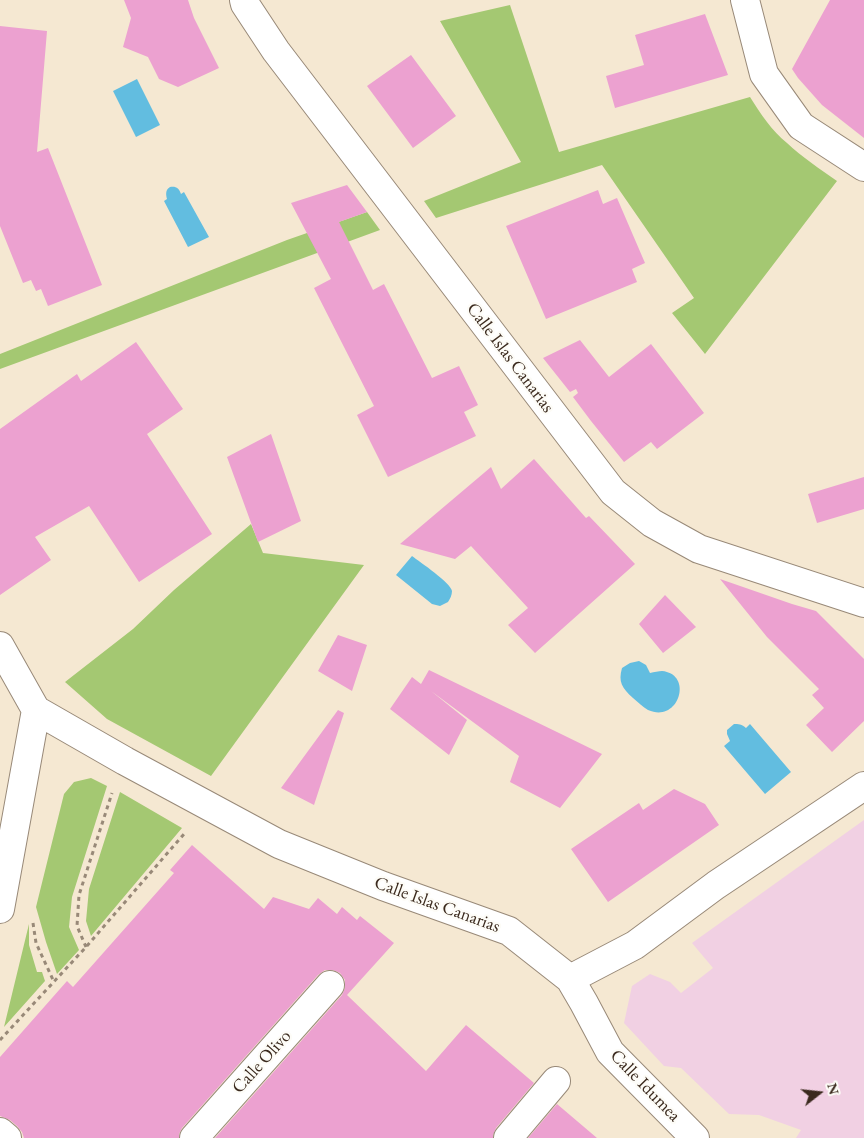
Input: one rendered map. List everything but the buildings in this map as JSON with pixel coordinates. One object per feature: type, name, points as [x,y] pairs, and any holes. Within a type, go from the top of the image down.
[{"type":"street","name":"Calle Islas Canarias","points":[[244,0],[276,51],[614,492],[652,523],[699,548],[864,603]]},
{"type":"street","points":[[745,0],[764,74],[801,126],[864,167]]},
{"type":"street","points":[[0,646],[36,710],[0,909]]},
{"type":"street","name":"Calle Islas Canarias","points":[[36,710],[125,761],[279,844],[383,886],[509,931],[570,979]]},
{"type":"street","points":[[570,979],[635,945],[716,885],[864,786]]},
{"type":"street","name":"Calle Idumea","points":[[570,979],[610,1052],[695,1138]]},
{"type":"street","name":"Calle Olivo","points":[[194,1138],[330,986]]},
{"type":"street","points":[[508,1138],[556,1080]]},
{"type":"street","points":[[0,1132],[6,1138]]},
{"type":"path","points":[[86,947],[78,926],[79,895],[112,792]]},
{"type":"path","points":[[0,1040],[86,947],[184,834]]},
{"type":"path","points":[[31,914],[36,942],[54,982]]},
{"type":"shaded area","points":[[864,820],[864,1138],[796,1138],[801,1130],[759,1115],[729,1114],[681,1068],[664,1066],[624,1023],[632,986],[650,974],[670,982],[681,993],[713,968],[692,943]]},
{"type":"green space","points":[[510,5],[559,152],[750,97],[776,133],[805,158],[837,181],[705,354],[672,313],[694,298],[602,165],[436,218],[424,201],[521,162],[440,21]]},
{"type":"green space","points":[[367,212],[380,230],[0,369],[0,354],[287,240]]},
{"type":"green space","points":[[251,524],[263,553],[364,565],[211,776],[107,719],[65,682],[133,629],[174,590]]},
{"type":"green space","points":[[91,778],[107,786],[72,897],[69,927],[79,950],[57,974],[36,907],[64,794],[74,782]]},
{"type":"green space","points":[[120,792],[182,828],[91,936],[86,921],[89,889]]},
{"type":"green space","points":[[29,924],[29,945],[37,972],[42,972],[45,981],[4,1027]]},
{"type":"water","points":[[137,79],[160,125],[136,137],[113,91]]},
{"type":"water","points":[[170,187],[177,188],[181,194],[184,192],[209,237],[188,247],[164,201],[167,199],[166,194]]},
{"type":"water","points":[[412,556],[450,587],[452,592],[448,602],[440,606],[432,604],[396,575]]},
{"type":"water","points":[[639,661],[646,665],[650,673],[662,671],[672,674],[678,680],[680,688],[679,697],[668,710],[659,712],[648,710],[624,688],[620,677],[622,668],[630,663]]},
{"type":"water","points":[[734,724],[742,725],[746,728],[750,724],[791,772],[765,794],[724,746],[730,741],[727,730]]}]
